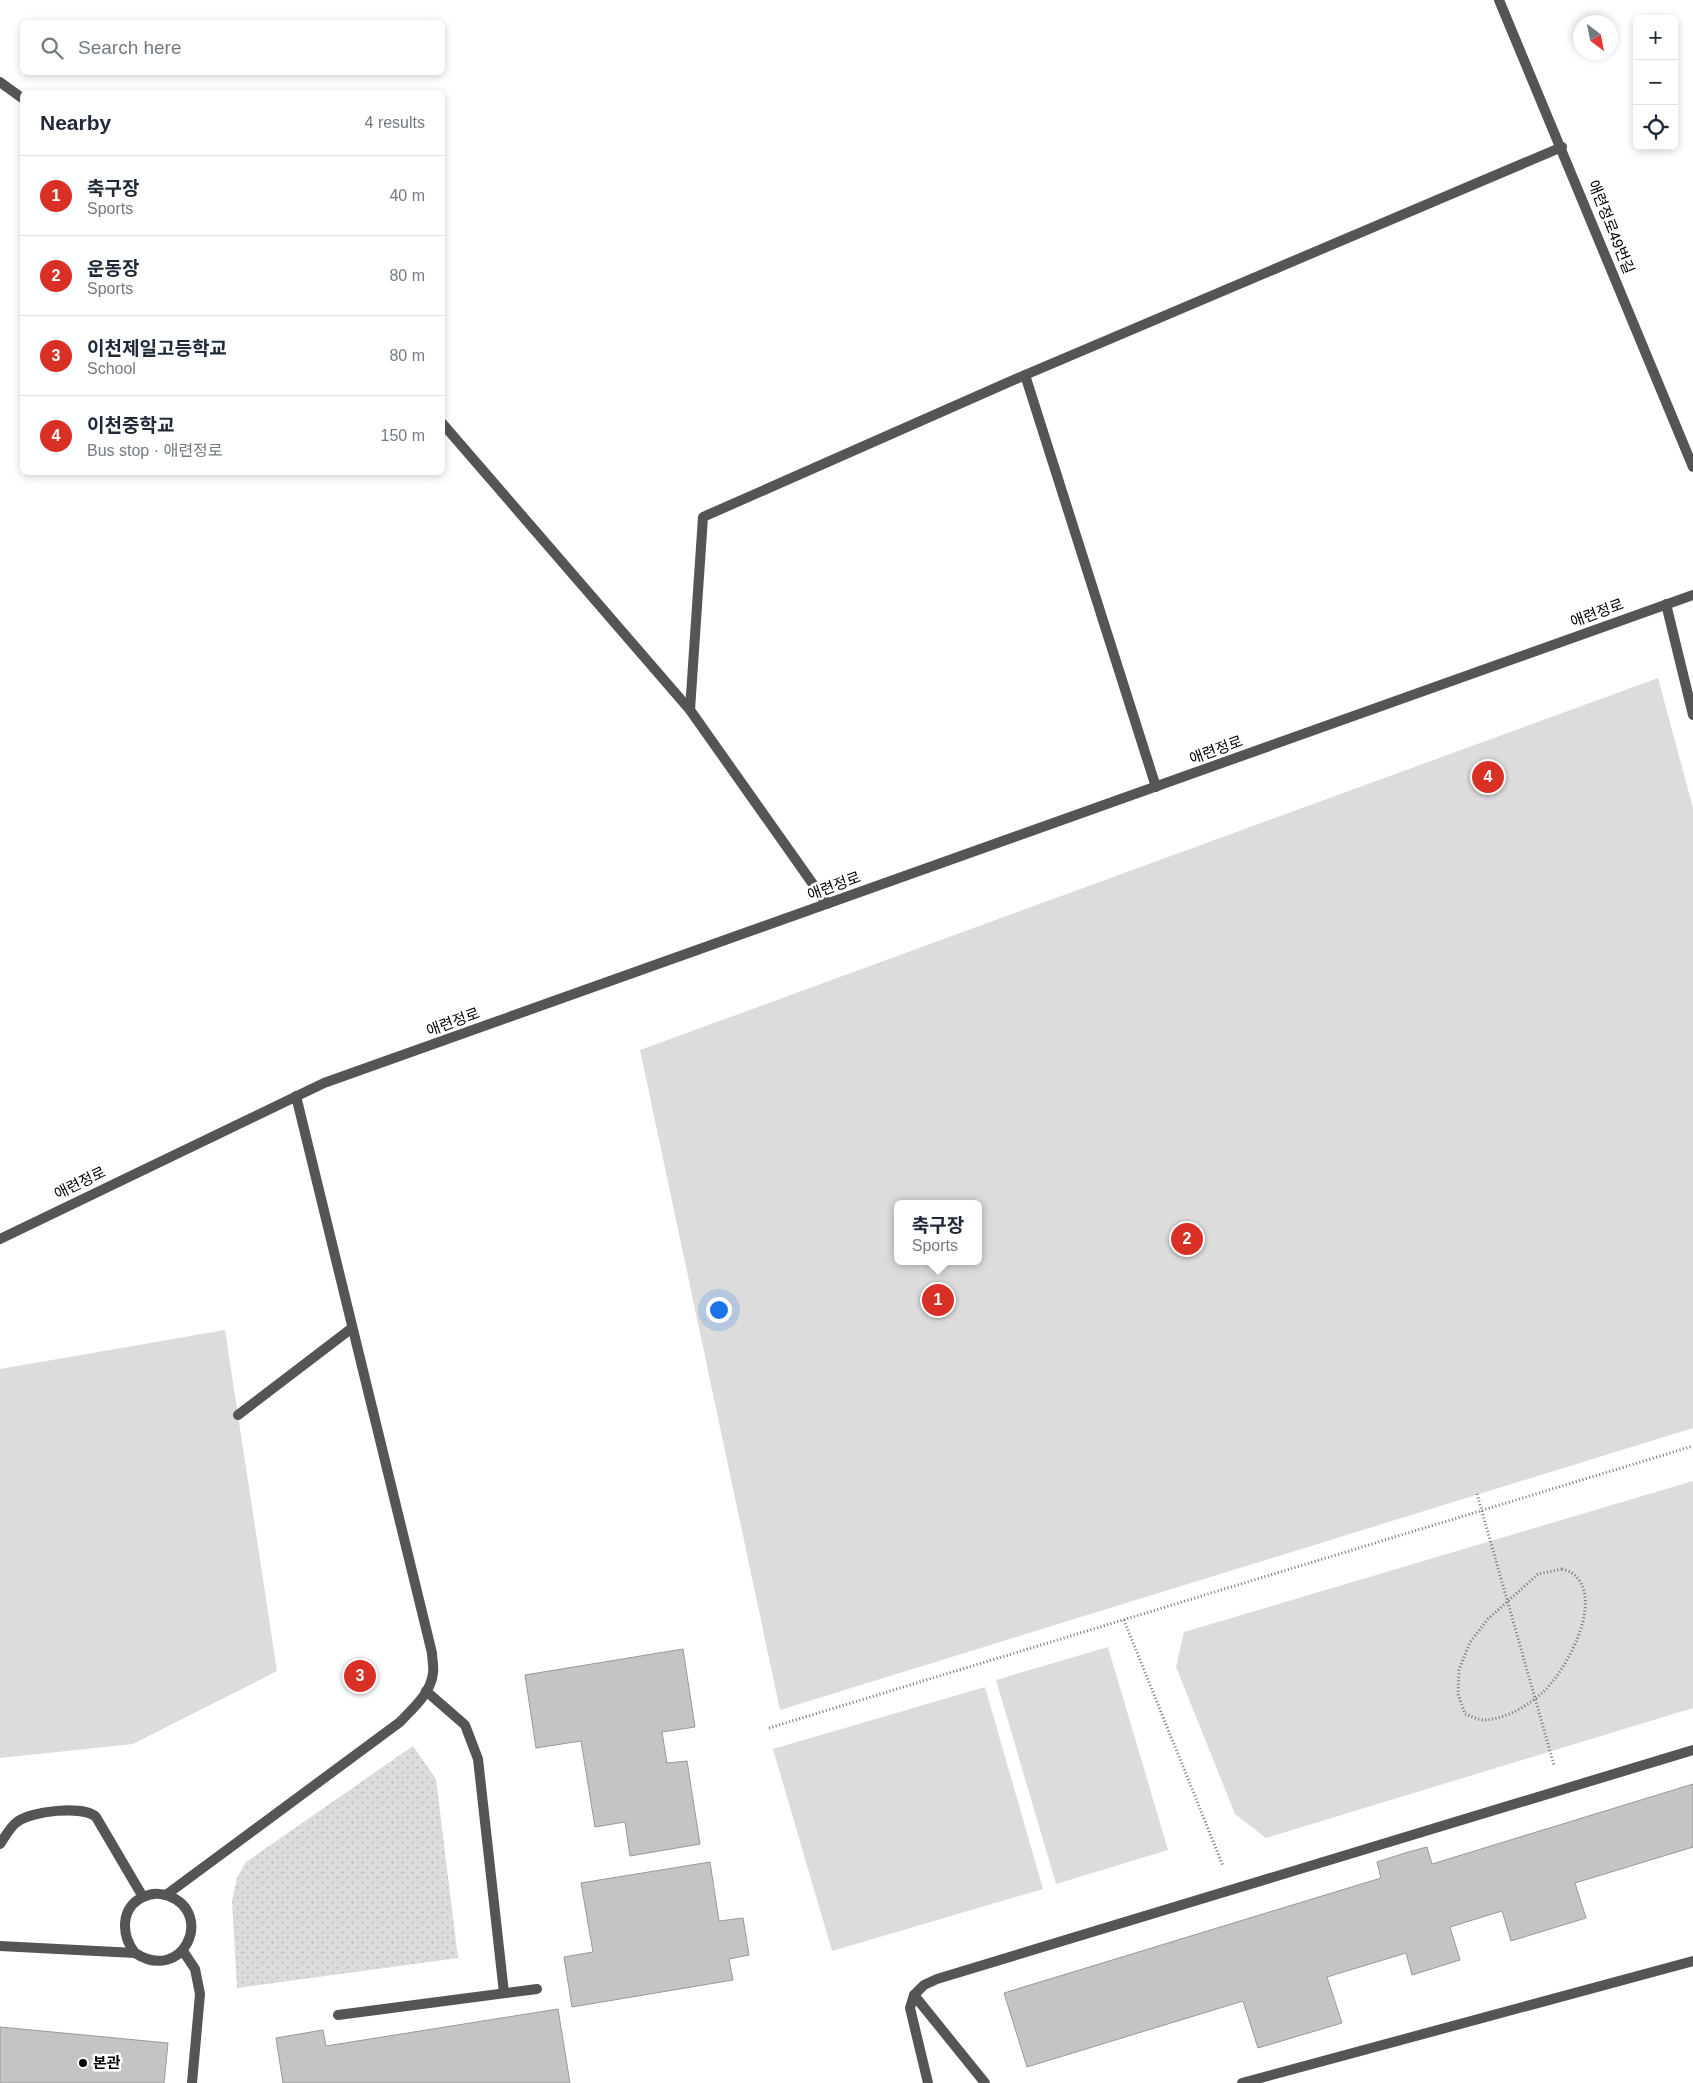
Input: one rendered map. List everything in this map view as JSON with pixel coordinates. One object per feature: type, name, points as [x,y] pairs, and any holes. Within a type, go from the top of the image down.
[{"type":"street","name":"애련정로49번길","points":[[1499,0],[1562,147],[1693,467]]},
{"type":"street","points":[[0,82],[20,97]]},
{"type":"street","points":[[690,710],[703,517],[1026,375],[1562,147]]},
{"type":"street","points":[[1026,375],[1156,787]]},
{"type":"street","points":[[445,426],[690,710],[827,904]]},
{"type":"street","name":"애련정로","points":[[0,1239],[324,1083],[1693,595]]},
{"type":"street","points":[[1666,604],[1693,714]]},
{"type":"street","points":[[166,1895],[400,1722],[418,1704],[433,1674],[432,1653],[296,1096]]},
{"type":"street","points":[[238,1415],[352,1328]]},
{"type":"street","points":[[426,1691],[465,1725],[478,1759],[504,1993]]},
{"type":"street","points":[[928,2083],[910,2008],[914,1995],[924,1985],[937,1979],[1693,1750]]},
{"type":"street","points":[[0,1844],[15,1823],[26,1817],[36,1813],[83,1810],[96,1817],[143,1897]]},
{"type":"street","points":[[154,1894],[166,1895],[177,1899],[185,1907],[192,1929],[189,1941],[183,1951],[175,1957],[165,1961],[149,1960],[135,1953],[128,1945],[124,1924],[126,1914],[133,1904],[143,1897],[154,1894]]},
{"type":"street","points":[[0,1946],[135,1953]]},
{"type":"street","points":[[183,1951],[195,1969],[200,1994],[192,2083]]},
{"type":"street","points":[[1242,2083],[1693,1961]]},
{"type":"street","points":[[338,2015],[538,1989]]},
{"type":"street","points":[[914,1995],[985,2083]]},
{"type":"path","points":[[769,1728],[1693,1446]]},
{"type":"path","points":[[1477,1494],[1561,1790]]},
{"type":"path","points":[[1562,1569],[1573,1574],[1582,1586],[1585,1616],[1575,1644],[1561,1672],[1543,1693],[1514,1713],[1482,1720],[1466,1714],[1458,1694],[1459,1670],[1470,1642],[1488,1619],[1507,1601],[1538,1574],[1562,1569]]},
{"type":"path","points":[[1124,1620],[1232,1890]]},
{"type":"shaded area","points":[[1658,678],[1693,808],[1693,1428],[780,1710],[640,1050]]},
{"type":"shaded area","points":[[225,1330],[277,1671],[133,1744],[0,1758],[0,1369]]},
{"type":"shaded area","points":[[1693,1481],[1693,1708],[1266,1838],[1235,1814],[1176,1667],[1184,1632]]},
{"type":"shaded area","points":[[1108,1647],[1168,1850],[1056,1884],[996,1680]]},
{"type":"shaded area","points":[[985,1687],[1043,1889],[832,1951],[773,1749]]},
{"type":"shaded area","points":[[413,1746],[436,1779],[458,1958],[237,1988],[232,1901],[237,1878],[246,1862]]},
{"type":"building","points":[[683,1649],[695,1727],[662,1732],[667,1763],[687,1761],[700,1844],[630,1856],[625,1822],[595,1827],[581,1741],[536,1748],[525,1675]]},
{"type":"building","points":[[1693,1784],[1693,1847],[1575,1883],[1586,1918],[1511,1941],[1502,1911],[1450,1927],[1460,1960],[1412,1975],[1406,1953],[1327,1977],[1342,2023],[1258,2048],[1243,2001],[1027,2067],[1004,1993],[1381,1878],[1377,1862],[1408,1852],[1427,1847],[1432,1864]]},
{"type":"building","points":[[710,1862],[719,1921],[743,1918],[749,1955],[729,1959],[733,1980],[572,2007],[564,1957],[593,1952],[581,1883]]},
{"type":"building","points":[[558,2009],[570,2083],[283,2083],[276,2038],[323,2030],[326,2046]]},
{"type":"building","name":"본관","points":[[0,2027],[168,2043],[164,2083],[0,2083]]},
{"type":"place","name":"이천중학교","points":[[1488,777]]},
{"type":"place","name":"운동장","points":[[1187,1239]]},
{"type":"place","name":"축구장","points":[[938,1300]]},
{"type":"place","name":"이천제일고등학교","points":[[360,1676]]},
{"type":"place","name":"본관","points":[[83,2063]]}]
